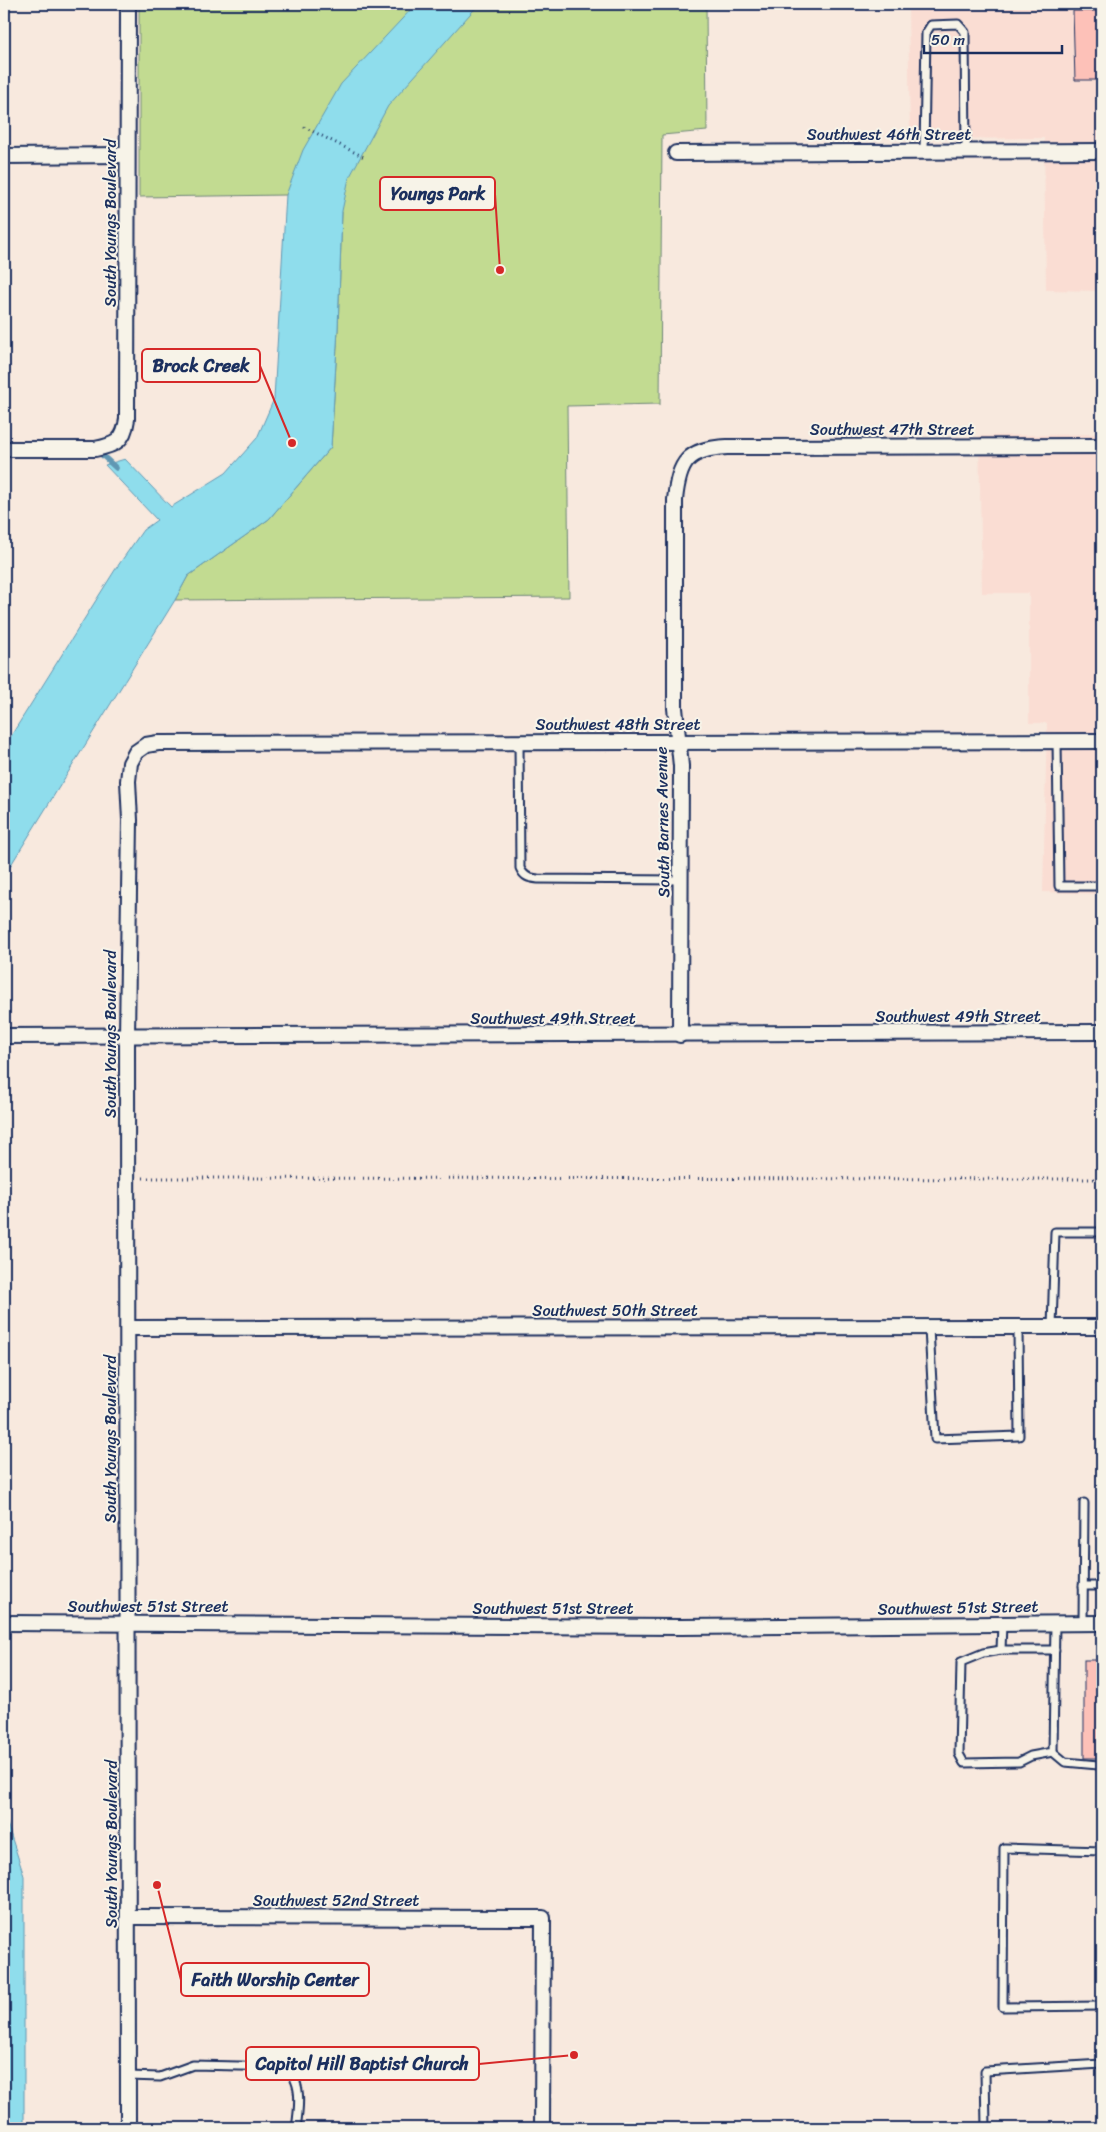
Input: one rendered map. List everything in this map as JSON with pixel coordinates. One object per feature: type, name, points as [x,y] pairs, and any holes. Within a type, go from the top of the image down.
[{"type":"street","name":"South Youngs Boulevard","points":[[4,449],[95,449],[110,446],[120,440],[126,432],[128,419],[128,4]]},
{"type":"street","name":"Southwest 46th Street","points":[[676,153],[1102,151]]},
{"type":"street","points":[[4,156],[127,155]]},
{"type":"street","name":"Southwest 47th Street","points":[[685,461],[694,454],[709,448],[727,447],[1102,446]]},
{"type":"street","name":"South Barnes Avenue","points":[[680,1035],[681,766],[675,708],[675,500],[680,470],[685,461]]},
{"type":"street","name":"Southwest 48th Street","points":[[136,752],[146,745],[158,743],[1102,741]]},
{"type":"street","name":"South Youngs Boulevard","points":[[128,2128],[127,1036],[130,820],[128,781],[130,763],[136,752]]},
{"type":"street","name":"Southwest 49th Street","points":[[4,1036],[1102,1032]]},
{"type":"street","name":"Southwest 50th Street","points":[[128,1328],[1102,1327]]},
{"type":"street","name":"Southwest 51st Street","points":[[4,1623],[670,1627],[1102,1623]]},
{"type":"street","name":"Southwest 52nd Street","points":[[128,1917],[543,1918],[542,2128]]},
{"type":"lane","points":[[924,151],[926,33],[930,25],[958,24],[965,32],[966,151]]},
{"type":"lane","points":[[1057,741],[1059,886],[1102,886]]},
{"type":"lane","points":[[519,742],[520,868],[523,875],[538,879],[681,880]]},
{"type":"lane","points":[[1052,1328],[1055,1232],[1102,1232]]},
{"type":"lane","points":[[929,1328],[935,1439],[1019,1436],[1018,1328]]},
{"type":"lane","points":[[1083,1623],[1084,1503]]},
{"type":"lane","points":[[1083,1586],[1102,1586]]},
{"type":"lane","points":[[1053,1752],[1055,1623]]},
{"type":"lane","points":[[1001,1650],[1002,1624]]},
{"type":"lane","points":[[1053,1752],[1031,1756],[1019,1762],[1006,1764],[964,1763],[959,1754],[961,1662],[983,1653],[1001,1650],[1055,1650]]},
{"type":"lane","points":[[1053,1752],[1065,1762],[1078,1765],[1098,1765]]},
{"type":"lane","points":[[1102,1851],[1004,1848],[1003,2007],[1102,2006]]},
{"type":"lane","points":[[986,2128],[985,2071],[1102,2064]]},
{"type":"lane","points":[[128,2076],[160,2077],[193,2065],[282,2067],[288,2070],[298,2086],[299,2110],[296,2128]]},
{"type":"path","points":[[304,127],[366,158]]},
{"type":"path","points":[[128,1178],[1102,1179]]},
{"type":"shaded area","points":[[1044,4],[1102,4],[1102,291],[1046,290],[1044,138],[910,139],[908,5],[1044,7]]},
{"type":"shaded area","points":[[1102,434],[1102,894],[1043,892],[1047,723],[1029,723],[1029,593],[982,593],[979,436]]},
{"type":"green space","points":[[139,4],[706,4],[707,131],[662,135],[660,404],[567,406],[569,597],[175,600],[188,576],[269,519],[331,447],[342,212],[286,195],[139,197]]},
{"type":"water","points":[[416,4],[479,4],[388,106],[349,178],[342,211],[331,447],[269,519],[188,576],[4,876],[4,747],[115,570],[143,530],[157,520],[105,465],[125,459],[171,507],[226,473],[257,438],[274,399],[286,195],[303,150],[341,84]]},
{"type":"water","points":[[4,1814],[24,1876],[24,2128],[4,2128]]},
{"type":"building","points":[[1073,11],[1102,11],[1102,80],[1075,80]]},
{"type":"building","points":[[1084,1660],[1102,1660],[1102,1758],[1084,1758]]},
{"type":"waterway","points":[[103,456],[116,468]]},
{"type":"place","name":"Youngs Park","points":[[500,270]]},
{"type":"place","name":"Brock Creek","points":[[292,443]]},
{"type":"place","name":"Faith Worship Center","points":[[157,1885]]},
{"type":"place","name":"Capitol Hill Baptist Church","points":[[574,2055]]}]
